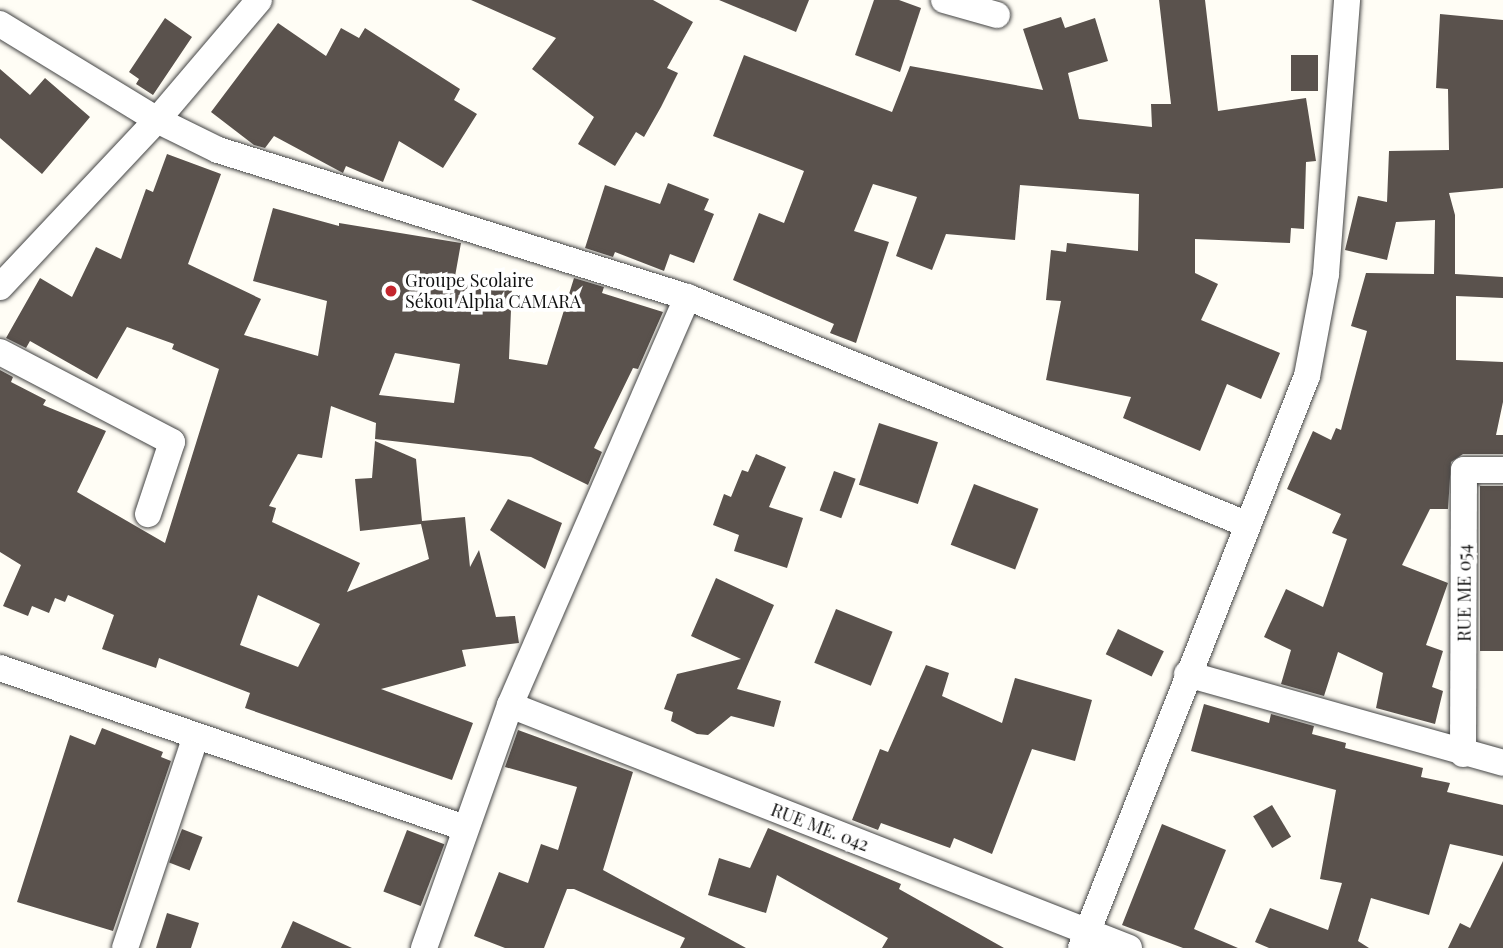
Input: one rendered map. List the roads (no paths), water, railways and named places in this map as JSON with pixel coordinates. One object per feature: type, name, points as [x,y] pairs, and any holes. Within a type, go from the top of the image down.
[{"type":"street","points":[[0,287],[158,120],[259,0]]},
{"type":"street","points":[[944,0],[997,15]]},
{"type":"street","points":[[1084,940],[1246,524],[1307,376],[1326,274],[1347,0]]},
{"type":"street","points":[[0,24],[158,120],[218,150],[687,297],[1246,524]]},
{"type":"street","points":[[424,948],[464,828],[510,705],[687,297]]},
{"type":"street","points":[[0,352],[172,442],[148,514]]},
{"type":"street","name":"RUE ME 054","points":[[1463,754],[1464,470],[1503,470]]},
{"type":"street","points":[[0,668],[195,739],[464,828]]},
{"type":"street","points":[[1187,674],[1463,754],[1503,763]]},
{"type":"street","name":"RUE ME. 042","points":[[510,705],[1084,940],[1129,948]]},
{"type":"street","points":[[125,948],[195,739]]},
{"type":"place","name":"Groupe Scolaire Sékou Alpha CAMARA","points":[[391,291]]}]
